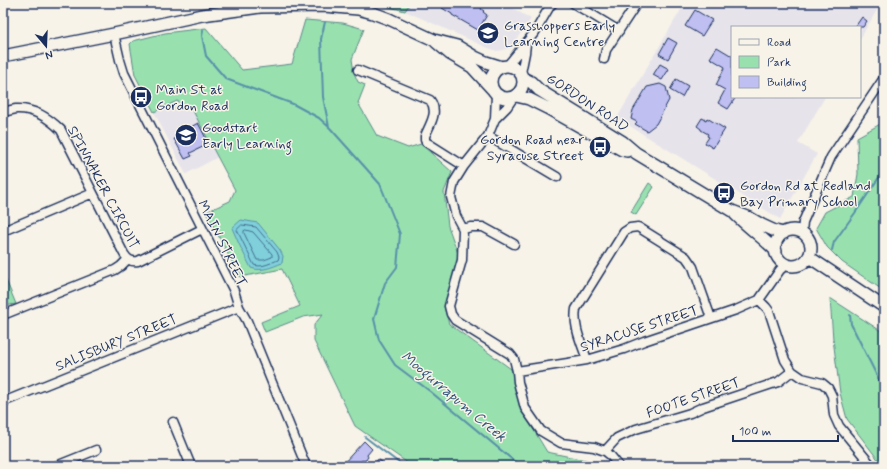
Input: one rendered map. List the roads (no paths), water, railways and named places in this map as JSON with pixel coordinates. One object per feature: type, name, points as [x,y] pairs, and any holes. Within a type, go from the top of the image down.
[{"type":"street","points":[[495,120],[495,93],[491,82],[494,73],[498,69],[505,67],[526,44],[535,32],[550,6],[554,3]]},
{"type":"street","points":[[573,3],[619,30]]},
{"type":"street","points":[[604,59],[606,50],[637,3]]},
{"type":"street","points":[[3,56],[114,34],[202,14],[260,5],[324,6],[358,9],[373,13],[434,40],[457,46],[486,62],[505,67],[512,67],[522,76]]},
{"type":"street","name":"MAIN STREET","points":[[114,34],[124,73],[234,292],[306,466]]},
{"type":"street","points":[[434,40],[450,54],[472,67],[495,93],[504,98],[514,97]]},
{"type":"street","points":[[526,44],[522,76],[524,83],[520,93],[514,97],[495,120],[488,136],[464,166],[454,182],[451,197],[456,216],[463,229],[462,260],[449,306],[450,314],[455,320],[510,354],[514,359],[525,408],[541,431],[561,443],[594,447],[605,450],[618,466]]},
{"type":"street","points":[[358,70],[430,100],[433,106],[434,114],[424,136],[424,140],[464,166]]},
{"type":"street","name":"GORDON ROAD","points":[[522,76],[540,90],[623,142],[636,153],[732,211],[750,218],[762,226],[775,231],[784,233],[793,230],[802,232]]},
{"type":"street","points":[[872,466],[839,426],[834,415],[832,396],[828,388],[822,383],[802,378],[792,371],[785,360],[769,311],[759,300],[780,270],[787,264],[799,264],[809,257],[811,243],[807,236],[802,232],[803,222],[831,157],[884,78]]},
{"type":"street","name":"GORDON ROAD","points":[[514,97],[529,99],[622,150],[636,153]]},
{"type":"street","name":"SPINNAKER CIRCUIT","points":[[3,112],[16,109],[28,110],[40,114],[61,130],[124,254],[132,262],[138,261],[202,229]]},
{"type":"street","points":[[488,136],[556,177]]},
{"type":"street","points":[[3,231],[93,193]]},
{"type":"street","name":"GORDON ROAD","points":[[732,211],[767,242],[776,251],[780,259],[787,264]]},
{"type":"street","points":[[463,229],[483,227],[514,244]]},
{"type":"street","points":[[587,360],[576,325],[576,309],[624,232],[630,228],[638,227],[686,257],[693,267],[711,318]]},
{"type":"street","points":[[776,251],[777,241],[784,233]]},
{"type":"street","points":[[809,257],[884,307]]},
{"type":"street","points":[[3,315],[115,270],[128,259]]},
{"type":"street","name":"SYRACUSE STREET","points":[[517,371],[587,360],[624,349],[736,310],[759,300]]},
{"type":"street","name":"SALISBURY STREET","points":[[3,402],[239,307]]},
{"type":"street","name":"FOOTE STREET","points":[[605,450],[617,438],[636,429],[690,413],[703,407],[778,382],[792,371]]},
{"type":"street","points":[[173,422],[191,466]]},
{"type":"street","points":[[56,466],[96,450]]},
{"type":"water","points":[[241,220],[258,223],[280,250],[283,256],[282,263],[263,269],[251,268],[232,228]]},
{"type":"waterway","name":"Moogurrapum Creek","points":[[325,22],[321,39],[323,97],[329,127]]},
{"type":"waterway","name":"Moogurrapum Creek","points":[[203,31],[202,36],[206,56],[226,79],[293,104],[319,118],[330,128],[380,184],[400,234],[397,267],[385,283],[374,319],[379,340],[395,365],[431,392],[520,466]]},
{"type":"waterway","points":[[832,250],[834,242],[884,170]]},
{"type":"waterway","points":[[850,315],[851,324],[884,390]]},
{"type":"waterway","points":[[365,437],[403,466]]},
{"type":"place","name":"Grasshoppers Early Learning Centre","points":[[488,33]]},
{"type":"place","name":"Main St at Gordon Road","points":[[141,97]]},
{"type":"place","name":"Goodstart Early Learning","points":[[186,135]]},
{"type":"place","name":"Gordon Road near Syracuse Street","points":[[600,147]]},
{"type":"place","name":"Gordon Rd at Redland Bay Primary School","points":[[724,193]]}]
